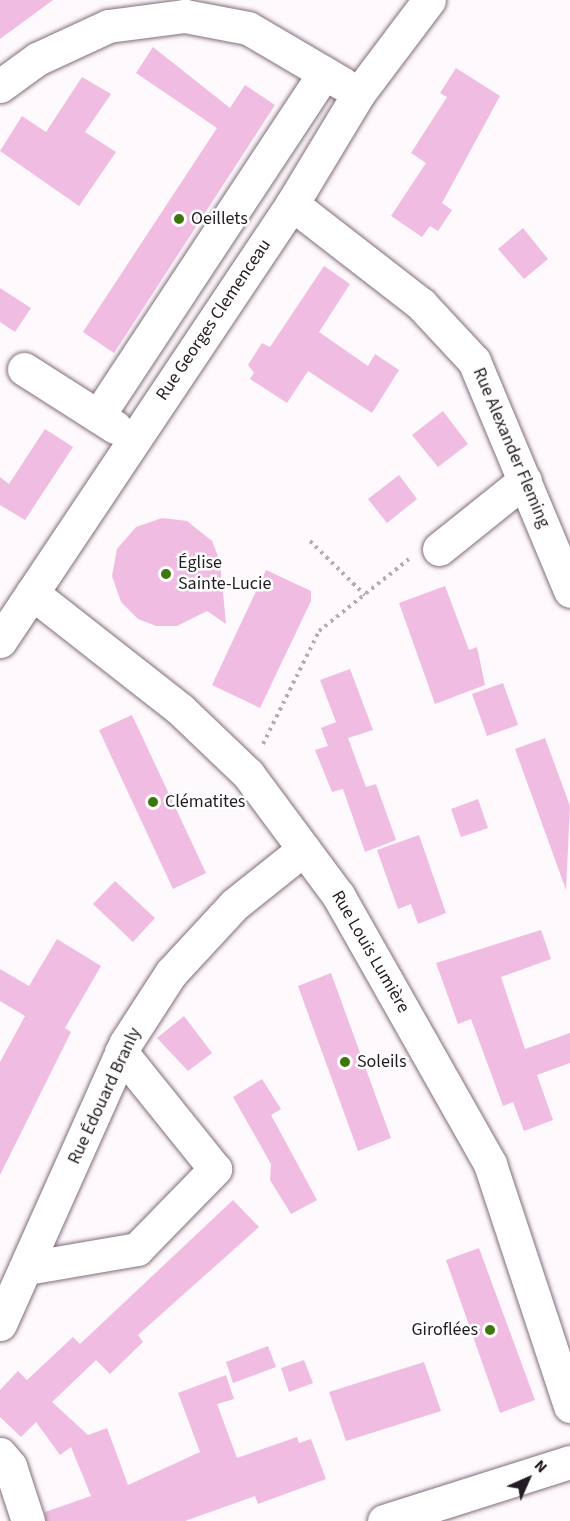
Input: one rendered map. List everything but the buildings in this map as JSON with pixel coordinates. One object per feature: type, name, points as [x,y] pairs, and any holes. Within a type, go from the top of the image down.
[{"type":"street","name":"Rue Georges Clemenceau","points":[[0,641],[292,204],[359,93],[429,0]]},
{"type":"street","points":[[0,86],[37,59],[108,26],[185,16],[248,28],[359,93]]},
{"type":"street","points":[[98,416],[324,73]]},
{"type":"street","name":"Rue Alexander Fleming","points":[[292,204],[422,304],[474,361],[570,591]]},
{"type":"street","points":[[24,369],[135,439]]},
{"type":"street","points":[[439,549],[525,480]]},
{"type":"street","name":"Rue Louis Lumière","points":[[32,592],[181,710],[248,774],[338,894],[490,1164],[570,1406]]},
{"type":"street","name":"Rue Édouard Branly","points":[[0,1324],[27,1268],[121,1052],[171,973],[235,904],[304,849]]},
{"type":"street","points":[[27,1268],[137,1249],[215,1170],[121,1052]]},
{"type":"street","points":[[0,1454],[10,1466],[28,1521]]},
{"type":"street","points":[[384,1521],[570,1462]]},
{"type":"path","points":[[310,541],[365,595]]},
{"type":"path","points":[[248,774],[319,632],[418,552],[439,549]]},
{"type":"place","name":"Oeillets","points":[[179,219]]},
{"type":"place","name":"Église Sainte-Lucie","points":[[166,574]]},
{"type":"place","name":"Clématites","points":[[153,802]]},
{"type":"place","name":"Soleils","points":[[345,1062]]},
{"type":"place","name":"Giroflées","points":[[490,1330]]}]
